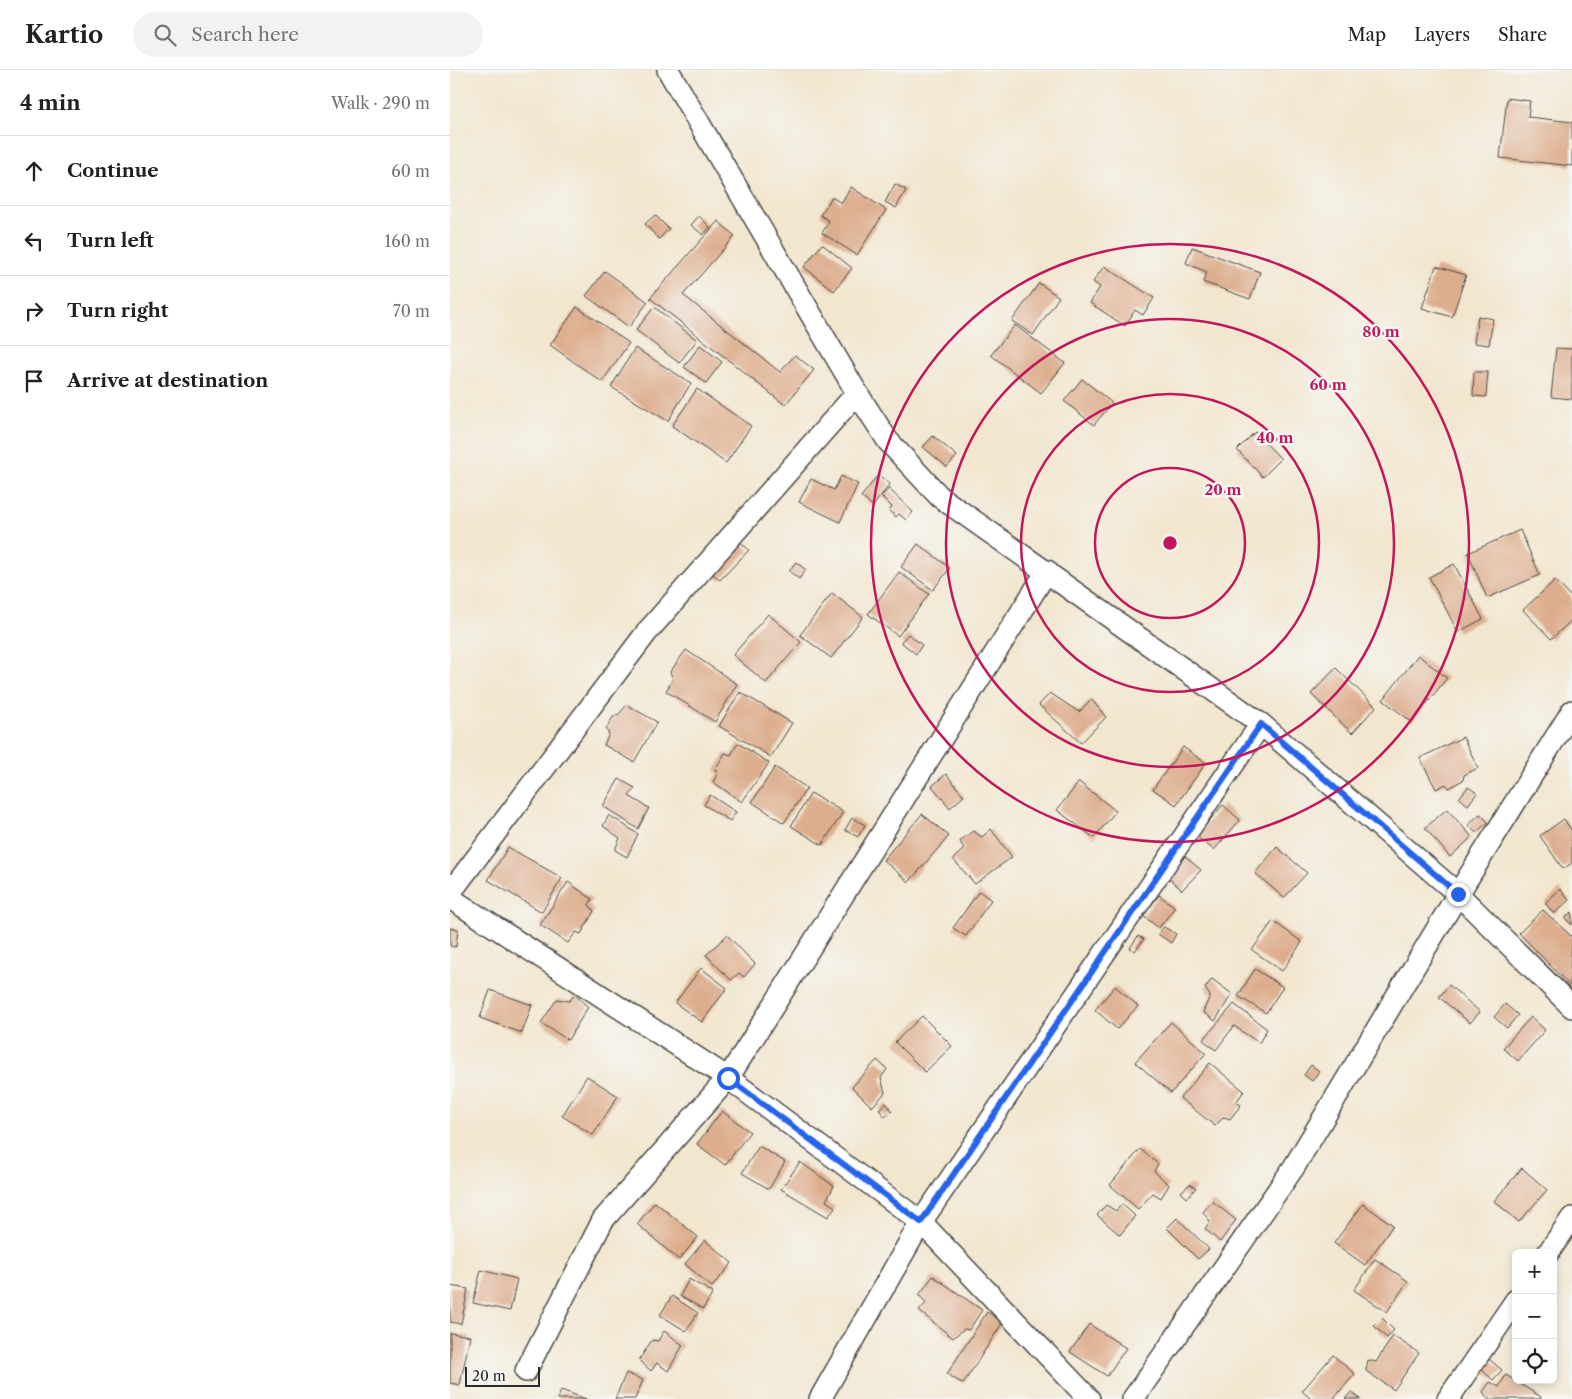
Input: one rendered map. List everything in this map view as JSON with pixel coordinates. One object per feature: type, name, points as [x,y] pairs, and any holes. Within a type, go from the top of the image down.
[{"type":"street","points":[[668,70],[857,394],[888,441],[940,497],[1261,724],[1458,894],[1571,1005]]},
{"type":"street","points":[[450,893],[647,632],[857,394]]},
{"type":"street","points":[[526,1371],[603,1220],[728,1078],[1047,571]]},
{"type":"street","points":[[1133,1399],[1294,1167],[1458,894],[1572,711]]},
{"type":"street","points":[[820,1399],[921,1222],[1261,724]]},
{"type":"street","points":[[450,898],[728,1078],[921,1222],[1089,1399]]},
{"type":"street","points":[[1551,1249],[1572,1218]]},
{"type":"street","points":[[1448,1399],[1512,1306]]},
{"type":"building","points":[[1507,98],[1530,101],[1528,117],[1572,122],[1572,166],[1500,158]]},
{"type":"building","points":[[895,184],[906,190],[896,208],[885,202]]},
{"type":"building","points":[[851,187],[886,210],[857,255],[822,233],[829,221],[820,215],[832,197],[841,203]]},
{"type":"building","points":[[655,215],[669,229],[659,239],[645,224]]},
{"type":"building","points":[[699,216],[710,227],[703,235],[691,225]]},
{"type":"building","points":[[718,221],[735,236],[683,295],[780,372],[795,355],[814,370],[785,405],[650,298]]},
{"type":"building","points":[[822,244],[852,268],[834,291],[804,267]]},
{"type":"building","points":[[1192,247],[1260,272],[1250,299],[1203,282],[1207,272],[1186,263]]},
{"type":"building","points":[[1104,266],[1154,298],[1143,315],[1135,310],[1125,326],[1090,303],[1100,287],[1093,282]]},
{"type":"building","points":[[1436,266],[1466,275],[1452,317],[1422,308]]},
{"type":"building","points":[[605,271],[648,302],[629,327],[586,296]]},
{"type":"building","points":[[1039,283],[1059,297],[1033,335],[1012,321]]},
{"type":"building","points":[[577,307],[629,343],[602,382],[550,345]]},
{"type":"building","points":[[654,307],[697,340],[679,363],[636,330]]},
{"type":"building","points":[[1478,316],[1493,319],[1489,345],[1474,343]]},
{"type":"building","points":[[1015,325],[1065,363],[1041,393],[991,355]]},
{"type":"building","points":[[700,345],[722,362],[706,383],[684,367]]},
{"type":"building","points":[[635,348],[691,383],[668,421],[611,387]]},
{"type":"building","points":[[1556,348],[1572,349],[1572,399],[1551,397]]},
{"type":"building","points":[[1474,372],[1488,372],[1486,397],[1473,396]]},
{"type":"building","points":[[1082,379],[1112,403],[1094,425],[1064,401]]},
{"type":"building","points":[[697,389],[751,426],[726,463],[672,426]]},
{"type":"building","points":[[1255,432],[1281,459],[1263,477],[1237,450]]},
{"type":"building","points":[[933,436],[957,456],[947,467],[923,447]]},
{"type":"building","points":[[878,475],[890,484],[873,506],[861,497]]},
{"type":"building","points":[[841,476],[858,484],[840,522],[799,502],[811,479],[834,490]]},
{"type":"building","points":[[889,489],[913,512],[906,520],[899,514],[896,517],[889,511],[892,507],[881,496]]},
{"type":"building","points":[[1520,530],[1540,575],[1487,598],[1468,553]]},
{"type":"building","points":[[737,539],[749,550],[720,580],[708,570]]},
{"type":"building","points":[[918,544],[950,568],[933,590],[901,567]]},
{"type":"building","points":[[796,562],[806,570],[799,579],[789,571]]},
{"type":"building","points":[[1454,564],[1483,619],[1458,632],[1429,577]]},
{"type":"building","points":[[899,572],[929,594],[898,636],[868,614]]},
{"type":"building","points":[[1555,580],[1572,598],[1572,620],[1551,639],[1523,610]]},
{"type":"building","points":[[832,593],[863,617],[831,658],[800,635]]},
{"type":"building","points":[[768,614],[801,642],[766,683],[733,655]]},
{"type":"building","points":[[908,634],[922,645],[916,654],[901,642]]},
{"type":"building","points":[[686,650],[737,684],[715,722],[666,691],[673,679],[670,672]]},
{"type":"building","points":[[1418,655],[1447,678],[1412,722],[1383,700]]},
{"type":"building","points":[[1336,668],[1376,707],[1352,733],[1311,694]]},
{"type":"building","points":[[740,692],[792,723],[771,757],[719,726]]},
{"type":"building","points":[[1050,693],[1079,712],[1091,699],[1106,717],[1081,743],[1039,705]]},
{"type":"building","points":[[627,705],[657,722],[634,762],[604,745],[609,734],[606,728],[614,716],[618,715]]},
{"type":"building","points":[[1463,737],[1478,768],[1464,775],[1463,780],[1449,788],[1446,784],[1436,789],[1420,758]]},
{"type":"building","points":[[738,743],[769,763],[742,802],[713,782],[718,773],[715,770],[725,753],[731,755]]},
{"type":"building","points":[[1183,747],[1206,763],[1176,805],[1153,789]]},
{"type":"building","points":[[775,767],[807,788],[784,823],[752,802]]},
{"type":"building","points":[[946,774],[964,796],[950,808],[932,786]]},
{"type":"building","points":[[619,779],[635,788],[629,796],[649,808],[638,829],[603,806]]},
{"type":"building","points":[[1079,782],[1116,811],[1094,838],[1057,810]]},
{"type":"building","points":[[1468,787],[1477,793],[1468,805],[1459,798]]},
{"type":"building","points":[[811,793],[843,812],[822,845],[791,826]]},
{"type":"building","points":[[710,795],[736,812],[730,821],[704,805]]},
{"type":"building","points":[[1223,805],[1240,820],[1214,850],[1196,836]]},
{"type":"building","points":[[1447,809],[1472,837],[1450,857],[1425,828]]},
{"type":"building","points":[[922,814],[949,836],[909,882],[883,860]]},
{"type":"building","points":[[1480,814],[1488,822],[1476,833],[1468,825]]},
{"type":"building","points":[[609,815],[638,834],[627,857],[615,850],[620,838],[603,826]]},
{"type":"building","points":[[852,818],[865,825],[858,837],[845,830]]},
{"type":"building","points":[[1564,819],[1572,831],[1572,863],[1563,869],[1540,836]]},
{"type":"building","points":[[991,829],[1012,857],[975,884],[953,859],[964,849],[960,841],[973,831],[982,837]]},
{"type":"building","points":[[508,847],[562,878],[542,912],[488,880]]},
{"type":"building","points":[[1277,847],[1307,873],[1284,898],[1255,873]]},
{"type":"building","points":[[1185,856],[1201,870],[1182,890],[1166,876]]},
{"type":"building","points":[[568,882],[592,899],[589,905],[594,911],[581,934],[576,932],[568,943],[540,925]]},
{"type":"building","points":[[1560,889],[1569,900],[1554,914],[1545,903]]},
{"type":"building","points":[[979,891],[991,900],[966,936],[953,928]]},
{"type":"building","points":[[1159,895],[1175,907],[1159,928],[1143,916]]},
{"type":"building","points":[[1543,910],[1572,937],[1570,986],[1519,933]]},
{"type":"building","points":[[1572,912],[1572,925],[1565,918]]},
{"type":"building","points":[[1273,921],[1302,942],[1282,971],[1252,950]]},
{"type":"building","points":[[1164,927],[1176,934],[1171,943],[1158,934]]},
{"type":"building","points":[[450,928],[458,929],[456,947],[450,946]]},
{"type":"building","points":[[727,935],[755,964],[744,977],[739,973],[731,980],[706,955]]},
{"type":"building","points":[[1138,936],[1144,939],[1135,951],[1130,948]]},
{"type":"building","points":[[701,968],[727,988],[702,1022],[675,1003]]},
{"type":"building","points":[[1255,969],[1283,987],[1266,1013],[1238,996]]},
{"type":"building","points":[[1212,979],[1232,994],[1215,1021],[1203,1012],[1210,996],[1205,988]]},
{"type":"building","points":[[1449,985],[1480,1012],[1470,1023],[1439,997]]},
{"type":"building","points":[[1115,986],[1138,1006],[1117,1029],[1095,1010]]},
{"type":"building","points":[[490,990],[532,1005],[522,1033],[480,1018]]},
{"type":"building","points":[[575,995],[588,1007],[568,1040],[541,1023],[557,999],[569,1001]]},
{"type":"building","points":[[1234,1004],[1267,1029],[1259,1043],[1234,1026],[1216,1050],[1203,1040]]},
{"type":"building","points":[[1505,1004],[1518,1015],[1507,1028],[1494,1017]]},
{"type":"building","points":[[922,1016],[952,1046],[925,1072],[895,1042]]},
{"type":"building","points":[[1531,1017],[1545,1030],[1518,1061],[1503,1048]]},
{"type":"building","points":[[1171,1022],[1206,1053],[1171,1093],[1135,1062]]},
{"type":"building","points":[[877,1060],[887,1069],[881,1078],[885,1093],[872,1107],[852,1087]]},
{"type":"building","points":[[1210,1063],[1244,1091],[1236,1102],[1241,1105],[1230,1119],[1224,1117],[1215,1126],[1180,1098]]},
{"type":"building","points":[[1311,1065],[1319,1071],[1312,1081],[1304,1075]]},
{"type":"building","points":[[587,1076],[618,1096],[593,1135],[562,1116]]},
{"type":"building","points":[[886,1103],[892,1111],[885,1117],[879,1109]]},
{"type":"building","points":[[722,1111],[750,1132],[725,1165],[697,1144]]},
{"type":"building","points":[[759,1146],[785,1162],[769,1189],[742,1173]]},
{"type":"building","points":[[1140,1149],[1158,1164],[1154,1171],[1169,1185],[1161,1198],[1153,1193],[1138,1209],[1110,1185]]},
{"type":"building","points":[[800,1162],[834,1186],[826,1201],[835,1207],[828,1217],[781,1189]]},
{"type":"building","points":[[1522,1168],[1547,1190],[1519,1222],[1494,1201]]},
{"type":"building","points":[[1190,1184],[1196,1188],[1187,1198],[1181,1192]]},
{"type":"building","points":[[1212,1201],[1236,1220],[1220,1242],[1205,1229],[1210,1221],[1203,1212]]},
{"type":"building","points":[[655,1202],[698,1237],[679,1260],[637,1224]]},
{"type":"building","points":[[1122,1204],[1135,1216],[1120,1235],[1097,1215],[1106,1205],[1116,1211]]},
{"type":"building","points":[[1363,1204],[1393,1225],[1365,1265],[1334,1243]]},
{"type":"building","points":[[1177,1218],[1209,1249],[1198,1259],[1167,1228]]},
{"type":"building","points":[[705,1240],[732,1263],[712,1287],[685,1264]]},
{"type":"building","points":[[1375,1259],[1408,1281],[1387,1312],[1354,1290]]},
{"type":"building","points":[[481,1270],[517,1279],[510,1311],[473,1303]]},
{"type":"building","points":[[933,1276],[982,1310],[969,1330],[964,1329],[953,1338],[919,1311],[926,1303],[919,1295]]},
{"type":"building","points":[[689,1279],[713,1293],[703,1309],[680,1296]]},
{"type":"building","points":[[450,1286],[468,1289],[461,1324],[450,1322]]},
{"type":"building","points":[[672,1296],[698,1313],[686,1331],[660,1315]]},
{"type":"building","points":[[987,1312],[1003,1322],[963,1384],[947,1374]]},
{"type":"building","points":[[1382,1318],[1394,1330],[1387,1338],[1374,1326]]},
{"type":"building","points":[[1089,1324],[1126,1348],[1107,1376],[1070,1352]]},
{"type":"building","points":[[664,1331],[683,1345],[668,1371],[657,1363],[651,1371],[639,1360],[652,1340],[658,1341]]},
{"type":"building","points":[[450,1333],[470,1336],[460,1385],[450,1383]]},
{"type":"building","points":[[1393,1336],[1419,1353],[1394,1390],[1366,1371],[1368,1360],[1376,1362]]},
{"type":"building","points":[[1333,1355],[1355,1374],[1333,1399],[1311,1399],[1302,1391]]},
{"type":"building","points":[[1489,1359],[1502,1370],[1493,1380],[1481,1369]]},
{"type":"building","points":[[626,1373],[643,1380],[635,1399],[615,1399]]},
{"type":"building","points":[[1506,1375],[1512,1379],[1512,1384],[1520,1384],[1541,1397],[1540,1399],[1488,1399],[1483,1392],[1490,1382],[1499,1387]]},
{"type":"building","points":[[561,1390],[586,1399],[558,1399]]},
{"type":"building","points":[[1351,1392],[1361,1399],[1345,1399]]},
{"type":"route","points":[[728,1078],[921,1222],[1261,724],[1458,894]]}]
